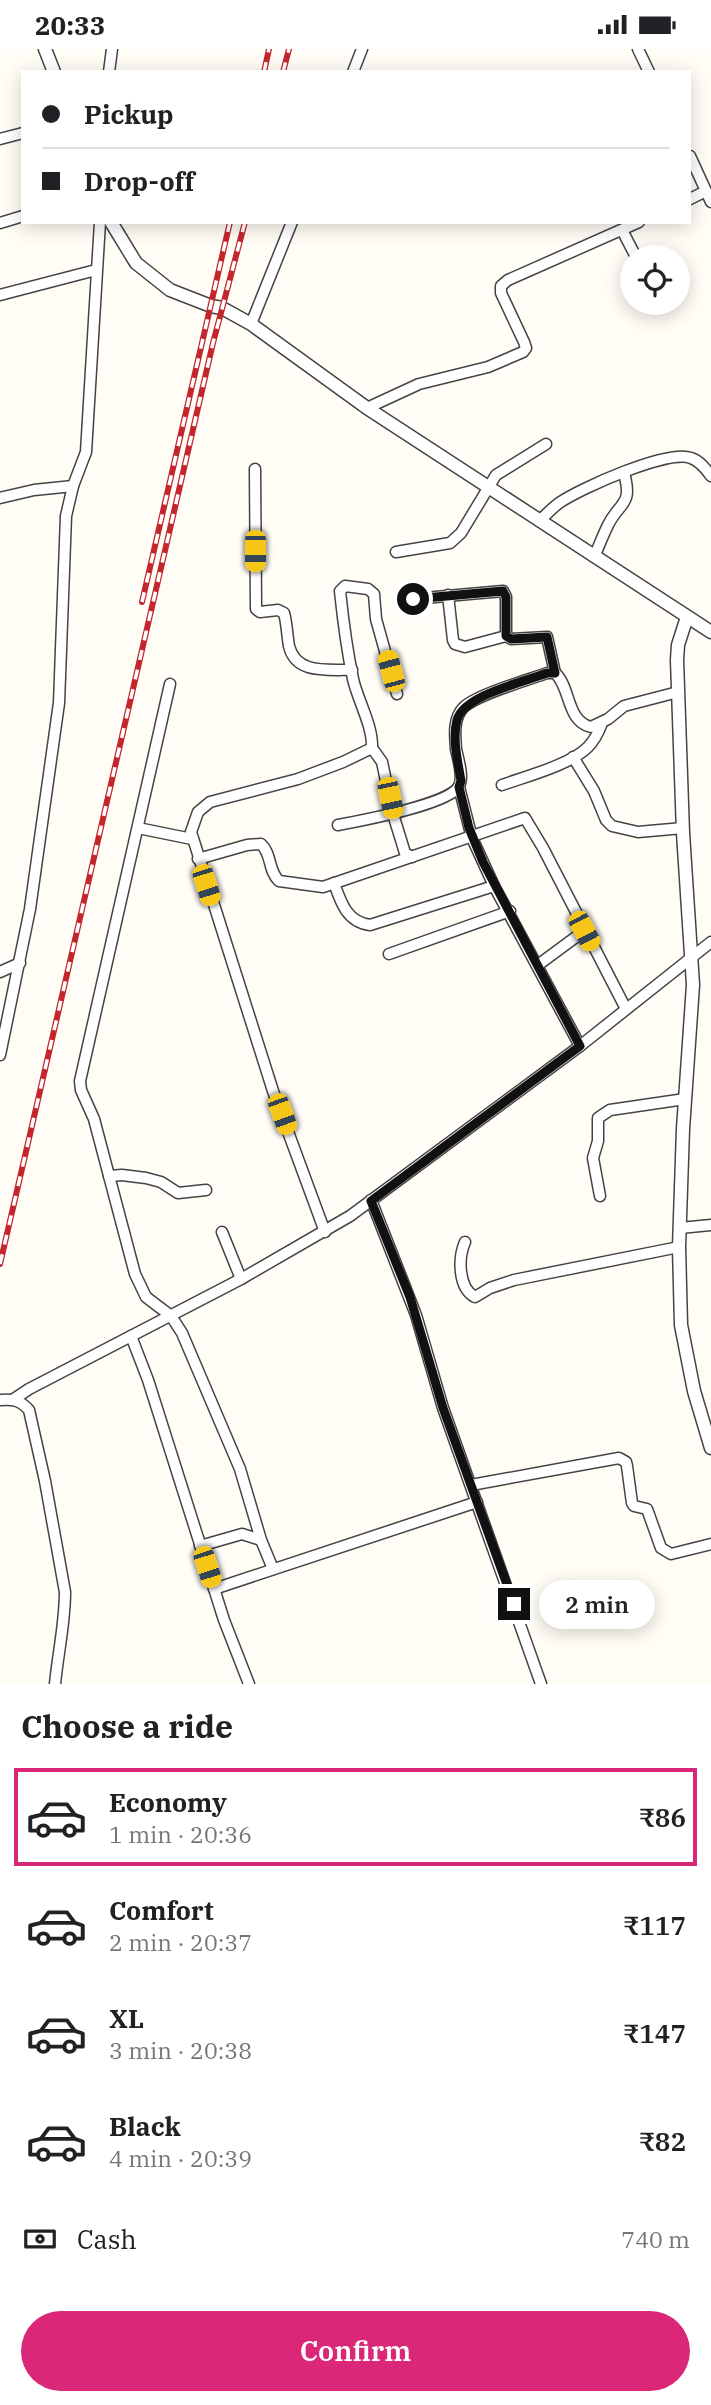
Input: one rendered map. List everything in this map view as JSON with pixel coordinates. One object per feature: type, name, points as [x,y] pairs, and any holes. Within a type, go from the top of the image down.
[{"type":"street","points":[[45,49],[53,70]]},
{"type":"street","points":[[109,70],[112,49]]},
{"type":"street","points":[[354,70],[362,49]]},
{"type":"street","points":[[638,49],[648,70]]},
{"type":"street","points":[[0,139],[21,134]]},
{"type":"street","points":[[691,158],[709,197],[691,199]]},
{"type":"street","points":[[0,223],[21,217]]},
{"type":"street","points":[[0,1055],[30,909],[59,703],[66,516],[72,486],[86,452],[100,224]]},
{"type":"street","points":[[112,224],[136,263],[170,290],[222,308],[251,324],[367,408],[711,632]]},
{"type":"street","points":[[251,324],[291,224]]},
{"type":"street","points":[[367,408],[419,384],[488,367],[523,352],[526,348],[501,293],[501,286],[508,280],[635,224]]},
{"type":"street","points":[[622,230],[630,245]]},
{"type":"street","points":[[0,295],[96,270]]},
{"type":"street","points":[[396,552],[450,543],[461,533],[500,471],[546,444]]},
{"type":"street","points":[[539,521],[561,502],[593,485],[670,456],[682,456],[699,462],[711,476]]},
{"type":"street","points":[[255,469],[256,609],[260,612],[278,610],[284,613],[290,649],[299,663],[307,669],[352,670]]},
{"type":"street","points":[[594,557],[608,524],[623,505],[627,494],[624,473]]},
{"type":"street","points":[[0,498],[34,490],[72,486]]},
{"type":"street","points":[[397,694],[376,619],[374,594],[368,589],[345,586],[341,591],[352,670],[372,748],[382,762],[405,853],[412,857]]},
{"type":"street","points":[[413,599],[503,591],[506,597],[506,636]]},
{"type":"street","points":[[448,595],[455,645],[466,647],[506,636],[511,639],[547,637],[555,673],[560,678],[575,715],[591,727],[602,723],[624,706],[678,692]]},
{"type":"street","points":[[687,617],[678,645],[678,692],[693,985],[679,1247],[681,1325],[694,1391],[711,1448]]},
{"type":"street","points":[[338,825],[393,814],[455,792],[461,781],[456,722],[464,708],[482,697],[547,673],[555,673]]},
{"type":"street","points":[[170,684],[80,1081],[81,1090],[94,1119],[135,1273],[146,1297],[172,1316],[196,1362],[247,1491],[261,1540],[274,1569]]},
{"type":"street","points":[[502,785],[573,757],[591,745],[602,723]]},
{"type":"street","points":[[325,1232],[273,1091],[191,839],[191,832],[198,812],[210,803],[298,779],[372,748]]},
{"type":"street","points":[[573,757],[594,791],[606,820],[612,826],[638,832],[683,828]]},
{"type":"street","points":[[459,787],[472,838],[494,885],[580,1046]]},
{"type":"street","points":[[198,859],[257,843],[266,848],[272,873],[279,881],[318,887],[472,838],[522,818],[528,821],[625,1009]]},
{"type":"street","points":[[138,828],[191,839]]},
{"type":"street","points":[[334,883],[350,917],[356,922],[370,925],[494,885]]},
{"type":"street","points":[[389,954],[510,911]]},
{"type":"street","points":[[538,965],[584,931]]},
{"type":"street","points":[[14,1399],[325,1232],[580,1046],[711,942]]},
{"type":"street","points":[[0,972],[20,963]]},
{"type":"street","points":[[600,1196],[593,1157],[598,1141],[598,1118],[610,1110],[685,1099]]},
{"type":"street","points":[[109,1176],[146,1178],[161,1182],[178,1193],[206,1190]]},
{"type":"street","points":[[371,1201],[407,1291],[443,1408],[541,1684]]},
{"type":"street","points":[[680,1228],[711,1225]]},
{"type":"street","points":[[222,1232],[241,1279]]},
{"type":"street","points":[[465,1242],[460,1257],[462,1277],[468,1292],[475,1297],[513,1280],[679,1247]]},
{"type":"street","points":[[131,1336],[248,1684]]},
{"type":"street","points":[[0,1400],[14,1399],[29,1410],[45,1482],[65,1592],[55,1684]]},
{"type":"street","points":[[471,1485],[619,1458],[626,1462],[632,1503],[647,1509],[661,1548],[671,1554],[711,1544]]},
{"type":"street","points":[[214,1589],[477,1502]]},
{"type":"street","points":[[200,1546],[242,1534],[261,1540]]},
{"type":"railway","points":[[264,70],[269,49]]},
{"type":"railway","points":[[284,70],[289,49]]},
{"type":"railway","points":[[142,602],[230,224]]},
{"type":"railway","points":[[0,1264],[213,343],[244,224]]},
{"type":"route","points":[[413,599],[503,591],[506,597],[506,636],[511,639],[547,637],[555,673],[547,673],[469,703],[456,722],[456,747],[461,781],[459,787],[472,838],[494,885],[580,1046],[371,1201],[410,1297],[443,1408],[514,1604]]}]
